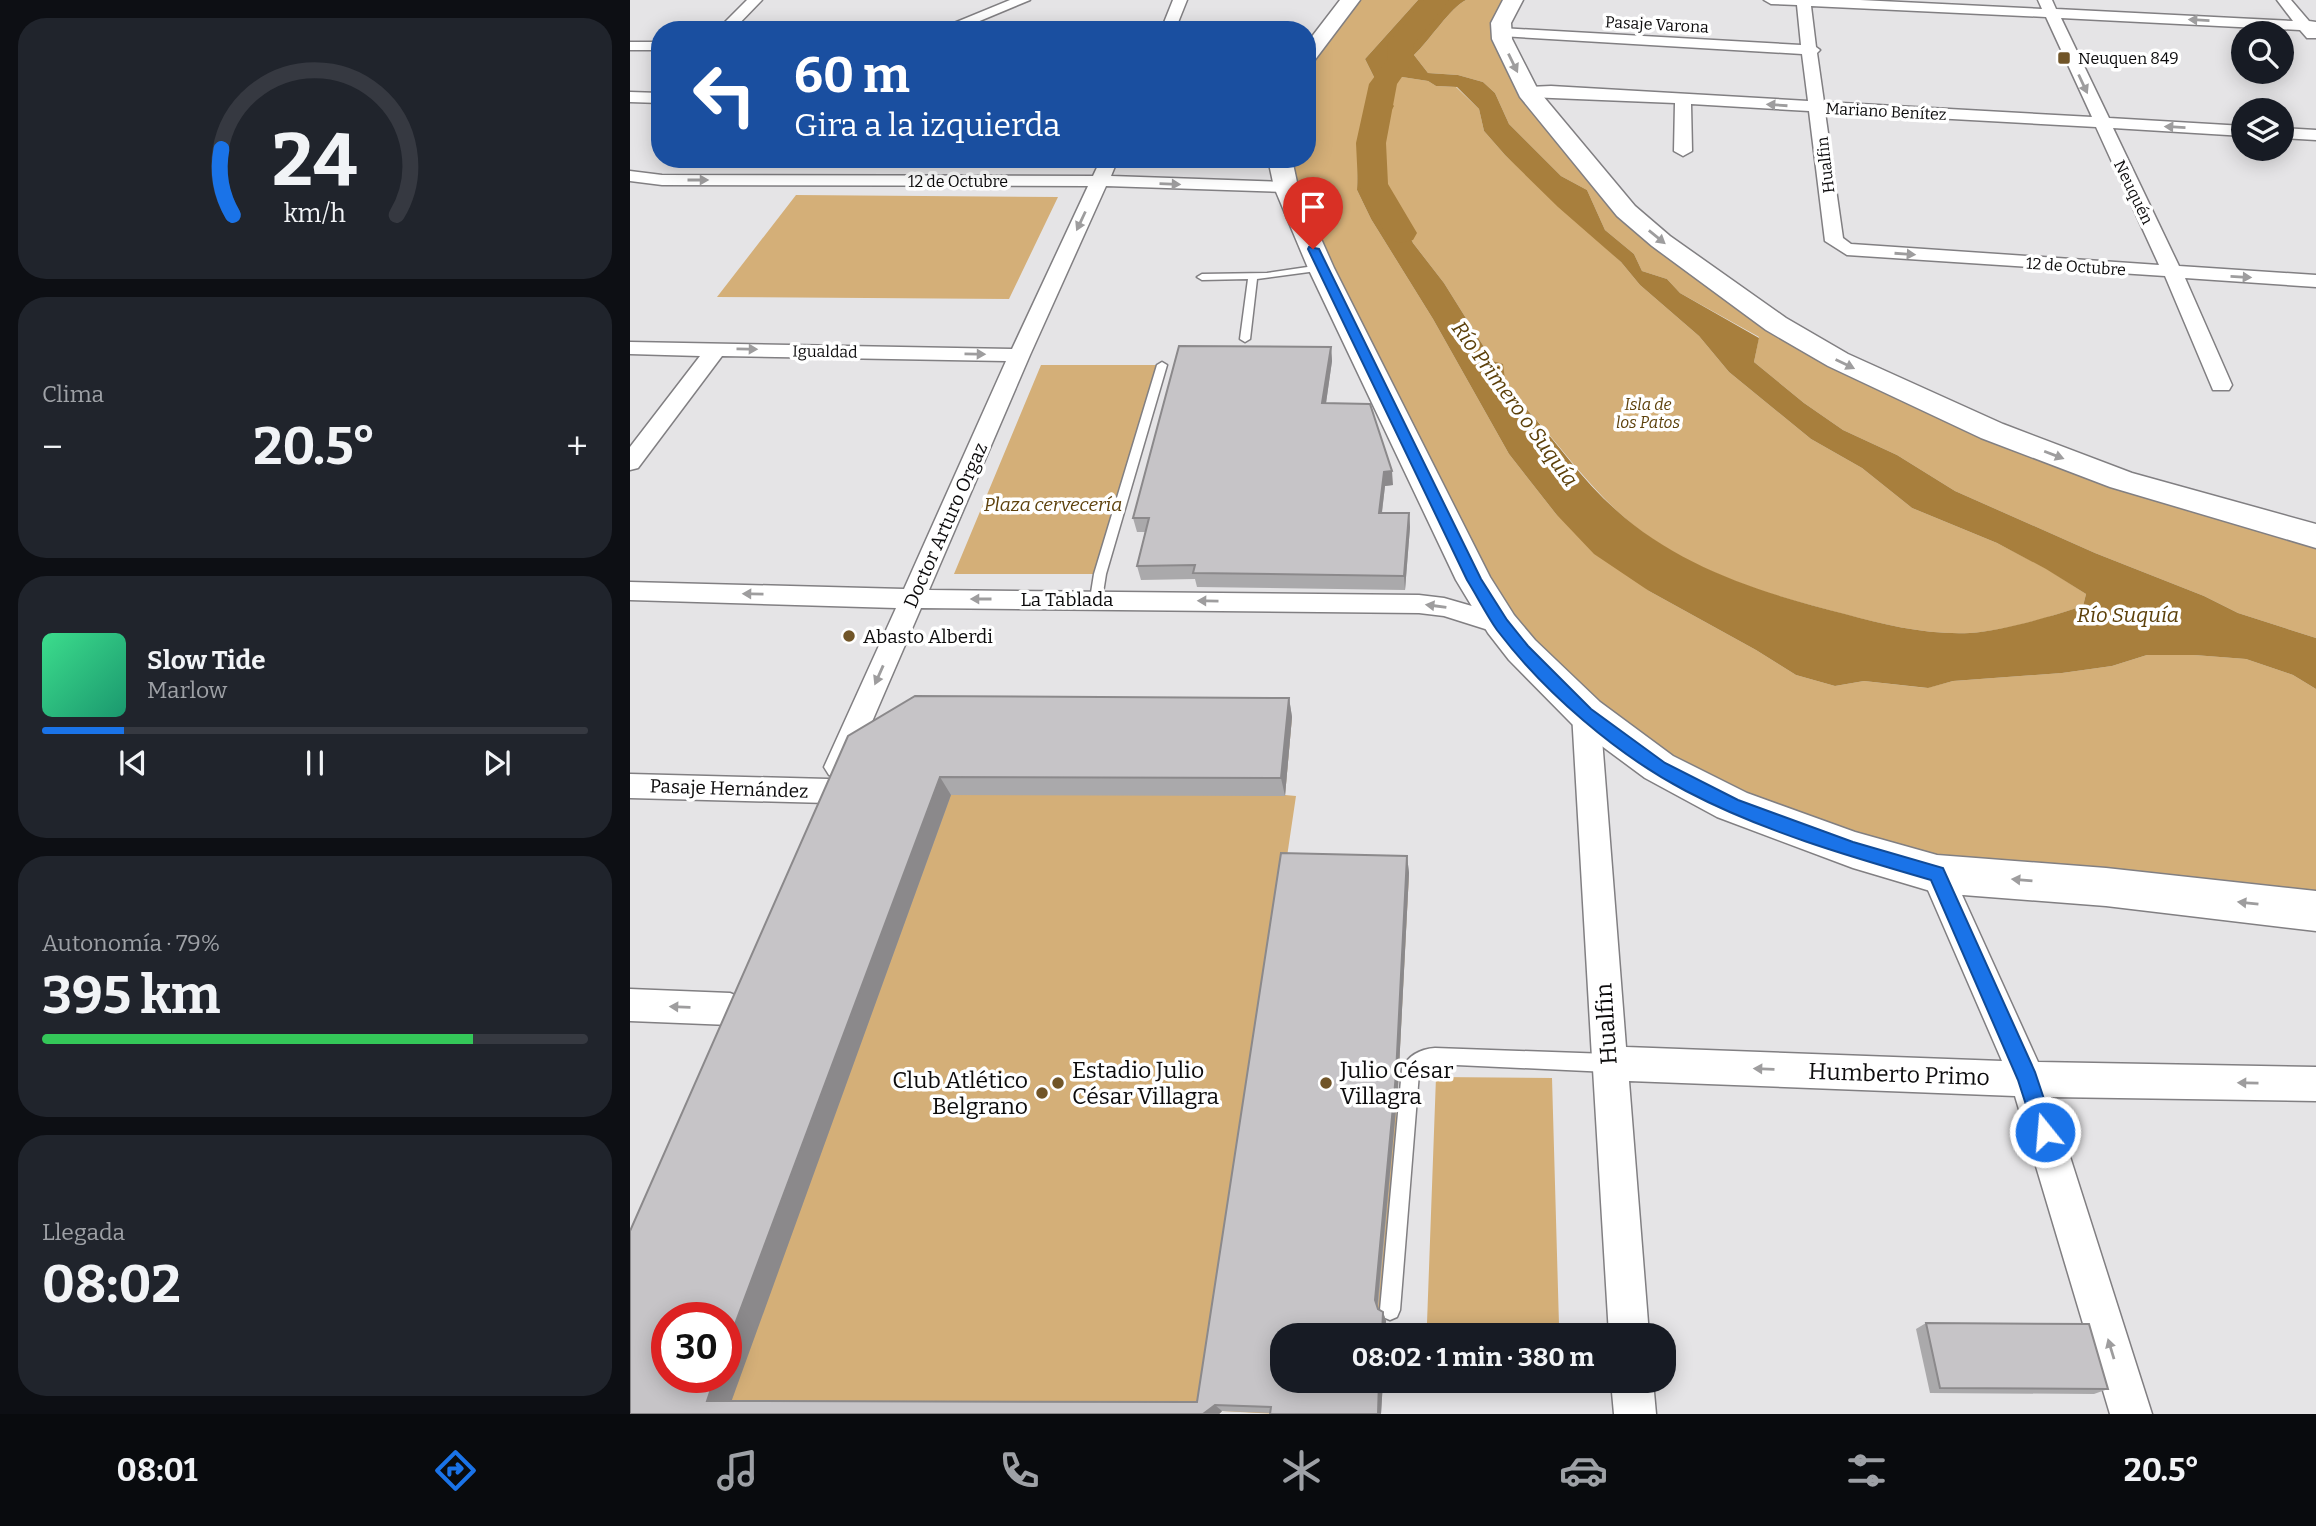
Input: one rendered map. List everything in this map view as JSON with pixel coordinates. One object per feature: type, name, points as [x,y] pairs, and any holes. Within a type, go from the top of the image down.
[{"type":"main road","points":[[1316,43],[1350,0]]},
{"type":"main road","points":[[1513,0],[1501,23],[1502,39],[1528,92],[1634,219],[1752,308],[1802,341],[1907,394],[1992,431],[2121,480],[2316,536]]},
{"type":"main road","points":[[1283,173],[1321,268],[1474,580],[1501,624],[1522,650],[1586,713],[1659,768],[1732,805],[1853,850],[1937,874],[2106,887],[2316,911]]},
{"type":"street","points":[[733,21],[755,0]]},
{"type":"street","points":[[969,20],[982,0]]},
{"type":"street","points":[[969,20],[1023,0]]},
{"type":"street","points":[[1172,21],[1180,0]]},
{"type":"street","points":[[1771,0],[2047,7],[2310,26]]},
{"type":"street","points":[[2284,0],[2310,26],[2316,40]]},
{"type":"street","name":"Hualfin","points":[[1804,1],[1834,241],[1837,245]]},
{"type":"street","name":"Neuquén","points":[[2047,7],[2173,273],[2221,385]]},
{"type":"street","name":"Pasaje Varona","points":[[1501,32],[1812,50]]},
{"type":"street","points":[[630,46],[651,46]]},
{"type":"street","name":"Mariano Benítez","points":[[1528,92],[1551,91],[2231,130]]},
{"type":"street","points":[[630,97],[651,96]]},
{"type":"street","points":[[1683,152],[1684,99]]},
{"type":"street","points":[[2294,134],[2316,135]]},
{"type":"street","name":"12 de Octubre","points":[[630,176],[662,180],[1105,170],[1283,173]]},
{"type":"street","name":"Doctor Arturo Orgaz","points":[[822,803],[1019,355],[1105,170]]},
{"type":"street","name":"12 de Octubre","points":[[1837,245],[1847,249],[2316,281]]},
{"type":"street","name":"Igualdad","points":[[630,348],[1019,355]]},
{"type":"street","points":[[630,463],[716,349]]},
{"type":"street","name":"La Tablada","points":[[630,591],[913,598],[1419,604],[1444,607],[1501,624]]},
{"type":"street","name":"Hualfin","points":[[1586,713],[1608,1063],[1628,1323]]},
{"type":"street","name":"Pasaje Hernández","points":[[630,786],[822,803]]},
{"type":"street","points":[[1937,874],[2028,1079],[2132,1414]]},
{"type":"street","points":[[630,1005],[730,1009]]},
{"type":"street","name":"Humberto Primo","points":[[1608,1063],[2028,1079],[2316,1084]]},
{"type":"street","points":[[1633,1393],[1635,1414]]},
{"type":"lane","points":[[1202,277],[1253,276],[1321,268]]},
{"type":"lane","points":[[1245,339],[1253,276]]},
{"type":"lane","points":[[1096,599],[1100,574],[1162,366]]},
{"type":"lane","points":[[1390,1310],[1411,1069],[1417,1062],[1436,1055],[1608,1063]]},
{"type":"green space","points":[[1350,0],[1418,0],[1365,59],[1375,79],[1368,97],[1368,115],[1359,136],[1357,190],[1371,219],[1433,319],[1509,454],[1556,514],[1649,591],[1796,675],[1835,686],[1864,681],[1927,688],[1953,681],[2062,673],[2112,666],[2147,655],[2246,659],[2293,675],[2316,689],[2316,911],[1937,874],[1732,805],[1522,650],[1284,168],[1316,168],[1316,45]]},
{"type":"green space","points":[[1466,0],[1513,0],[1502,39],[1626,211],[1752,308],[1992,431],[2316,536],[2316,638],[2238,613],[2204,596],[2095,553],[1955,491],[1897,455],[1843,430],[1804,403],[1754,362],[1759,337],[1680,293],[1667,279],[1642,271],[1634,254],[1605,230],[1587,190],[1561,176],[1509,124],[1495,93],[1483,82],[1458,75],[1428,73],[1414,55],[1453,10]]},
{"type":"green space","name":"Isla de los Patos","points":[[1402,77],[1428,81],[1436,86],[1456,87],[1479,109],[1484,131],[1505,155],[1621,262],[1640,285],[1699,336],[1729,372],[1811,439],[1862,468],[1912,508],[1997,543],[2047,569],[2086,594],[2083,606],[2027,623],[1983,632],[1954,633],[1907,628],[1875,622],[1753,588],[1694,563],[1640,530],[1588,481],[1510,392],[1505,380],[1473,356],[1484,347],[1444,283],[1413,243],[1383,185],[1373,175],[1368,162],[1368,149],[1377,131],[1380,91]]},
{"type":"green space","points":[[796,195],[1058,197],[1009,299],[717,297]]},
{"type":"green space","name":"Plaza cervecería","points":[[1041,365],[1162,365],[1100,574],[954,574]]},
{"type":"green space","name":"Estadio Julio César Villagra","points":[[1292,717],[1285,795],[1296,796],[1285,870],[1409,873],[1386,1323],[1270,1323],[1270,1393],[1281,1393],[1277,1414],[1222,1411],[1219,1414],[630,1414],[630,1331],[856,756]]},
{"type":"green space","points":[[1436,1077],[1552,1078],[1559,1323],[1427,1323]]},
{"type":"water","name":"Río Suquía","points":[[1418,0],[1466,0],[1453,10],[1414,55],[1428,73],[1458,75],[1483,82],[1495,93],[1509,124],[1561,176],[1587,190],[1605,230],[1634,254],[1642,271],[1667,279],[1680,293],[1759,338],[1754,362],[1804,403],[1843,430],[1897,455],[1955,491],[2095,553],[2204,596],[2238,613],[2316,638],[2316,689],[2293,675],[2246,659],[2194,655],[2147,655],[2112,666],[2062,673],[1953,681],[1928,688],[1864,681],[1835,686],[1796,675],[1649,591],[1594,554],[1556,514],[1509,454],[1433,319],[1371,219],[1357,190],[1359,136],[1368,115],[1368,97],[1375,79],[1365,59]],"holes":[[[1402,77],[1428,81],[1436,86],[1457,87],[1479,109],[1484,131],[1505,155],[1558,207],[1621,262],[1640,285],[1699,336],[1729,372],[1811,439],[1862,468],[1912,508],[1997,543],[2046,569],[2086,594],[2083,606],[1983,632],[1938,632],[1876,622],[1784,597],[1724,576],[1667,547],[1616,510],[1510,392],[1503,364],[1474,356],[1484,347],[1444,283],[1413,243],[1383,185],[1373,175],[1368,162],[1368,149],[1394,106],[1380,90]]]},
{"type":"building","points":[[1179,346],[1331,347],[1322,403],[1370,404],[1392,471],[1384,472],[1379,513],[1409,513],[1404,576],[1193,573],[1195,565],[1137,566],[1149,518],[1133,518]]},
{"type":"building","name":"Julio César Villagra","points":[[915,696],[1289,698],[1281,778],[940,777],[742,1305],[742,1302],[651,1302],[651,1393],[710,1393],[707,1401],[1197,1402],[1281,853],[1407,856],[1396,1074],[1375,1300],[1378,1309],[1383,1312],[1383,1323],[1270,1323],[1270,1393],[1379,1393],[1378,1414],[1270,1414],[1271,1407],[1215,1405],[1203,1414],[630,1414],[630,1231],[848,736]]},
{"type":"building","points":[[1926,1323],[2089,1324],[2108,1389],[1940,1388]]},
{"type":"waterway","name":"Río Primero o Suquía","points":[[1401,233],[1373,184],[1371,143],[1383,84],[1400,61],[1401,43],[1437,0]]},
{"type":"place","name":"Neuquen 849","points":[[2064,58]]},
{"type":"place","name":"Abasto Alberdi","points":[[849,636]]},
{"type":"place","name":"Estadio Julio César Villagra","points":[[1058,1083]]},
{"type":"place","name":"Julio César Villagra","points":[[1326,1083]]},
{"type":"place","name":"Club Atlético Belgrano","points":[[1042,1093]]},
{"type":"route","points":[[1313,249],[1474,580],[1501,624],[1522,650],[1586,713],[1659,768],[1691,786],[1732,805],[1853,850],[1937,874],[2028,1079],[2045,1132]]}]
